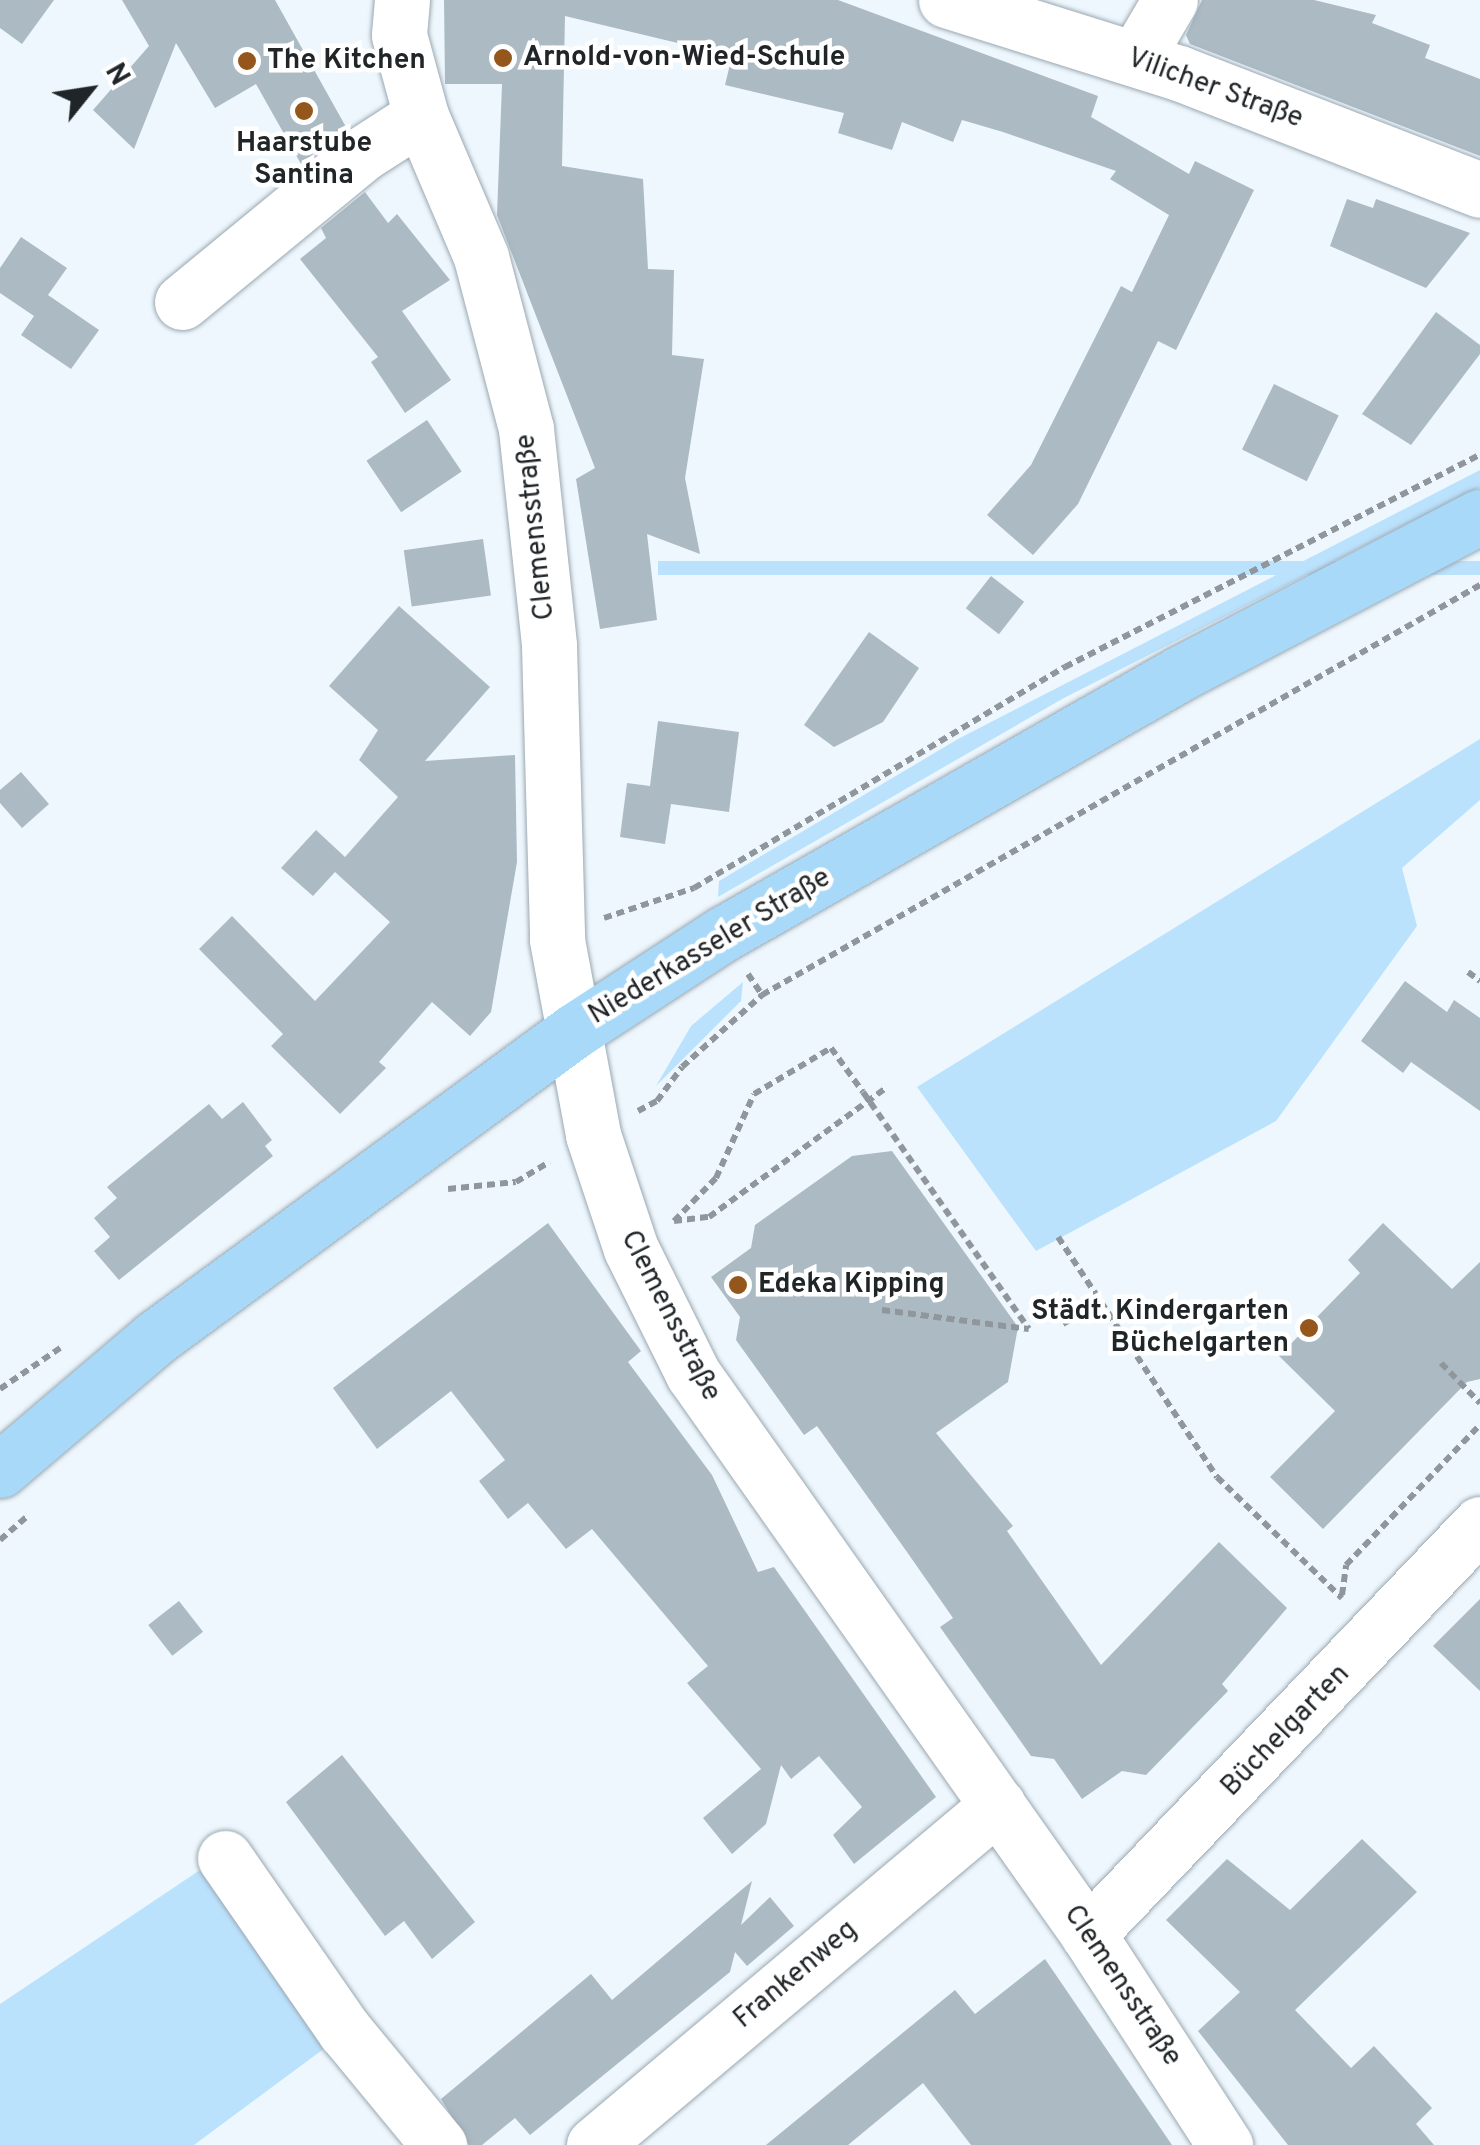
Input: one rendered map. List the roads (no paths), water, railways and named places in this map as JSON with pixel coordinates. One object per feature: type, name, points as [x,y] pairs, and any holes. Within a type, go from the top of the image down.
[{"type":"main road","name":"Niederkasseler Straße","points":[[21,1487],[156,1338],[574,1030],[723,934],[1164,683],[1480,517]]},
{"type":"street","name":"Clemensstraße","points":[[402,0],[399,35],[421,116],[481,257],[526,429],[550,646],[557,940],[592,1134],[652,1235],[693,1374],[1088,1934],[1225,2145]]},
{"type":"street","name":"Vilicher Straße","points":[[946,0],[1136,58],[1480,190]]},
{"type":"street","points":[[1136,58],[1170,0]]},
{"type":"street","points":[[182,302],[362,154],[421,116]]},
{"type":"street","name":"Büchelgarten","points":[[1088,1934],[1360,1617],[1480,1524]]},
{"type":"street","name":"Frankenweg","points":[[594,2145],[998,1805]]},
{"type":"street","points":[[225,1858],[345,2031],[439,2145]]},
{"type":"place","name":"Arnold-von-Wied-Schule","points":[[503,58]]},
{"type":"place","name":"The Kitchen","points":[[247,61]]},
{"type":"place","name":"Haarstube Santina","points":[[304,111]]},
{"type":"place","name":"Edeka Kipping","points":[[738,1285]]},
{"type":"place","name":"Städt. Kindergarten Büchelgarten","points":[[1309,1328]]}]
